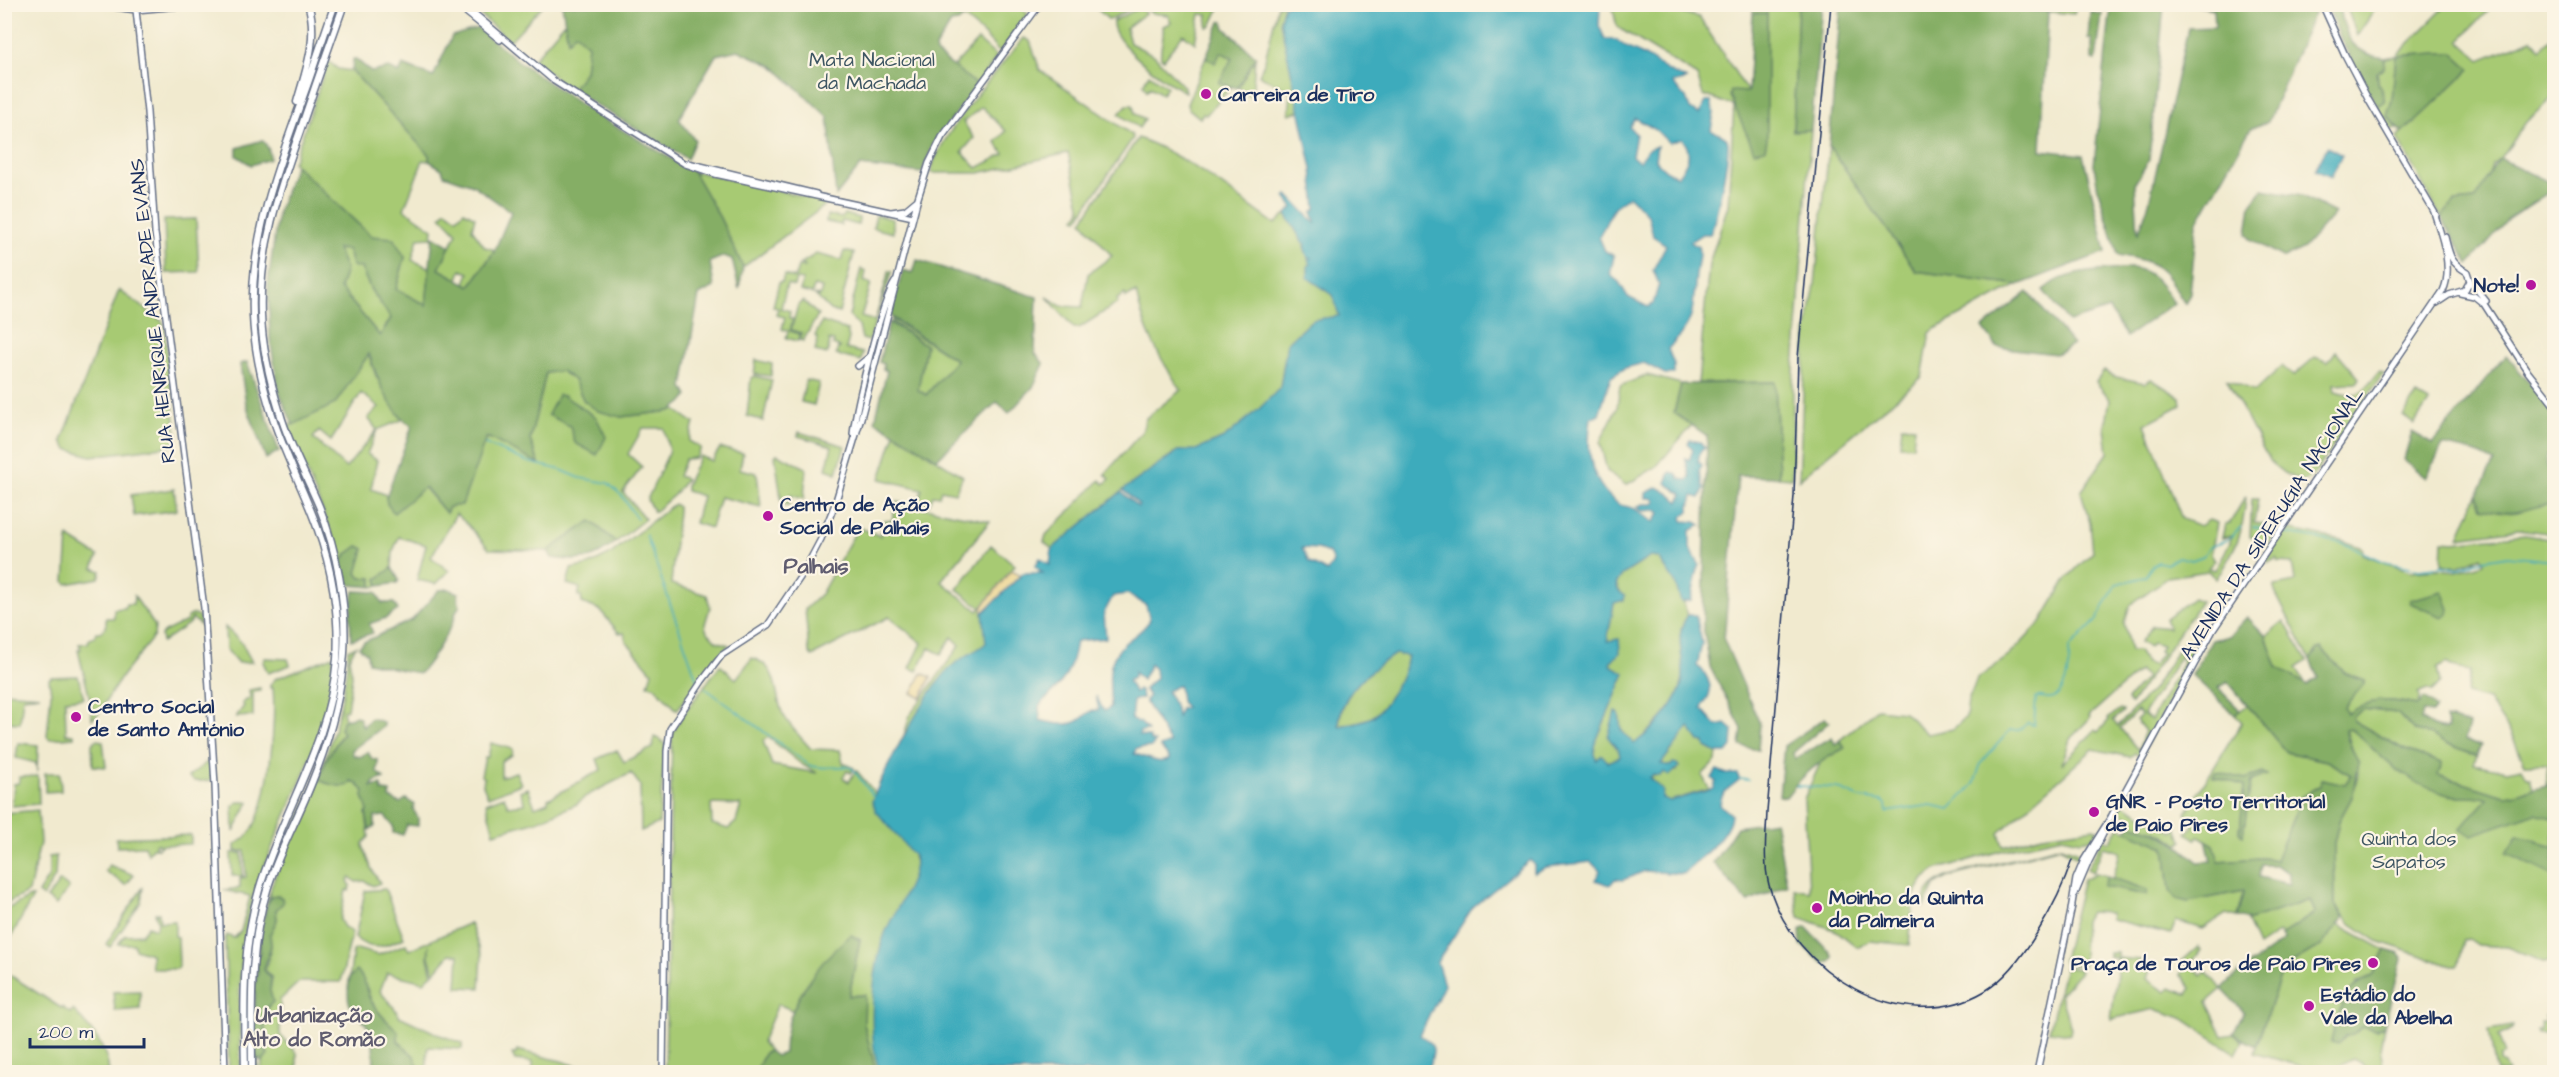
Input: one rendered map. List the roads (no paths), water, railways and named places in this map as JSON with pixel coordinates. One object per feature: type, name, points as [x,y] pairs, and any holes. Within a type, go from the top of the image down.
[{"type":"highway","points":[[290,132],[313,35],[311,14],[306,4]]},
{"type":"highway","points":[[245,1072],[243,976],[251,920],[268,862],[324,727],[337,656],[335,596],[318,530],[275,424],[258,361],[253,327],[252,292],[259,238],[274,180],[335,4]]},
{"type":"highway","points":[[252,1072],[252,972],[259,916],[274,867],[312,783],[331,729],[338,703],[344,650],[337,563],[319,506],[280,416],[267,363],[261,314],[261,281],[265,248],[284,177],[344,4]]},
{"type":"main road","points":[[93,4],[135,10],[201,4]]},
{"type":"main road","points":[[456,4],[554,81],[692,167],[913,217]]},
{"type":"main road","points":[[463,4],[509,46]]},
{"type":"main road","points":[[663,1072],[668,737],[675,720],[722,655],[765,627],[799,581],[812,557],[831,516],[861,418],[895,282],[929,163],[942,137],[1040,4]]},
{"type":"main road","points":[[2322,4],[2359,81],[2442,226],[2451,259],[2466,272],[2491,309],[2510,344]]},
{"type":"main road","name":"RUA HENRIQUE ANDRADE EVANS","points":[[135,10],[147,112],[155,233],[204,608],[215,785],[225,1072]]},
{"type":"main road","points":[[897,213],[908,208],[918,198]]},
{"type":"main road","points":[[2434,212],[2441,232],[2449,290],[2474,296],[2484,304],[2541,390],[2554,405]]},
{"type":"main road","points":[[897,213],[904,221],[909,233]]},
{"type":"main road","points":[[2446,279],[2451,270],[2459,268]]},
{"type":"main road","name":"AVENIDA DA SIDERUGIA NACIONAL","points":[[2037,1072],[2071,909],[2079,883],[2111,817],[2213,630],[2433,306],[2446,279]]},
{"type":"main road","points":[[2433,306],[2449,295],[2467,288],[2470,281]]},
{"type":"main road","points":[[852,445],[855,417],[891,288],[895,282]]},
{"type":"main road","points":[[864,383],[858,368],[873,350]]},
{"type":"water","points":[[1284,5],[1600,5],[1599,26],[1605,39],[1617,40],[1669,71],[1688,79],[1672,83],[1686,98],[1690,109],[1699,114],[1706,102],[1711,102],[1714,113],[1711,130],[1727,139],[1727,157],[1719,202],[1710,234],[1702,234],[1690,242],[1698,246],[1699,253],[1693,307],[1689,322],[1668,349],[1674,364],[1674,374],[1665,374],[1644,363],[1625,368],[1611,377],[1599,414],[1591,418],[1589,442],[1595,475],[1608,495],[1619,504],[1635,509],[1654,522],[1660,513],[1656,510],[1642,511],[1637,507],[1643,504],[1654,504],[1656,501],[1646,498],[1646,493],[1658,487],[1679,502],[1682,494],[1666,483],[1670,472],[1676,473],[1680,479],[1687,480],[1690,477],[1685,458],[1689,460],[1693,449],[1688,444],[1690,440],[1700,442],[1705,448],[1701,450],[1698,461],[1702,465],[1699,471],[1704,489],[1700,498],[1693,496],[1689,511],[1682,517],[1683,521],[1696,522],[1701,525],[1690,531],[1690,548],[1699,564],[1691,600],[1681,602],[1675,582],[1659,558],[1650,557],[1622,575],[1616,584],[1619,592],[1625,596],[1624,600],[1614,603],[1607,641],[1619,639],[1620,653],[1610,665],[1625,673],[1594,746],[1596,760],[1602,755],[1608,762],[1620,757],[1619,751],[1608,737],[1615,711],[1619,714],[1621,730],[1634,744],[1666,713],[1679,693],[1682,683],[1681,629],[1688,615],[1696,615],[1702,643],[1697,666],[1705,675],[1710,687],[1702,709],[1717,726],[1726,724],[1733,730],[1732,747],[1727,753],[1717,753],[1706,747],[1705,742],[1699,741],[1689,727],[1661,764],[1671,766],[1673,763],[1679,767],[1669,776],[1664,772],[1660,776],[1653,775],[1649,778],[1663,790],[1662,798],[1670,801],[1714,789],[1716,781],[1712,778],[1717,770],[1727,774],[1738,774],[1739,780],[1722,796],[1720,805],[1731,814],[1730,822],[1712,847],[1683,874],[1645,871],[1623,880],[1615,879],[1610,885],[1595,880],[1600,871],[1591,862],[1546,867],[1534,873],[1534,865],[1530,860],[1473,907],[1437,962],[1444,985],[1420,1035],[1433,1048],[1429,1072],[880,1072],[873,1042],[872,1024],[876,967],[884,936],[909,885],[915,865],[914,856],[876,811],[872,801],[887,768],[919,711],[952,666],[986,643],[983,613],[1023,573],[1043,573],[1035,566],[1040,558],[1050,565],[1052,549],[1121,492],[1138,507],[1139,505],[1123,490],[1178,451],[1196,450],[1224,438],[1280,388],[1287,343],[1312,320],[1339,316],[1333,295],[1308,278],[1308,266],[1311,264],[1308,260],[1311,258],[1308,258],[1304,247],[1306,244],[1303,243],[1286,214],[1293,208],[1285,197],[1288,195],[1316,224],[1312,212],[1316,209],[1312,169],[1280,20]],"holes":[[[1635,118],[1656,130],[1669,143],[1682,139],[1688,149],[1688,158],[1678,176],[1668,172],[1655,160],[1657,146],[1647,150],[1639,162],[1632,156],[1636,134],[1629,127]],[[1629,196],[1648,215],[1653,236],[1666,245],[1653,270],[1659,284],[1653,304],[1648,307],[1628,297],[1619,282],[1610,275],[1614,256],[1605,251],[1599,237],[1614,207]],[[1302,548],[1318,549],[1329,553],[1333,562],[1327,572],[1309,562]],[[1128,594],[1146,605],[1150,620],[1142,630],[1119,649],[1114,657],[1110,672],[1111,707],[1104,711],[1096,696],[1099,710],[1089,712],[1074,723],[1064,724],[1040,720],[1039,706],[1065,677],[1076,641],[1106,638],[1104,613],[1113,596]],[[1395,654],[1408,656],[1394,690],[1383,707],[1372,717],[1339,726],[1340,714],[1350,693],[1376,667]],[[1150,664],[1155,669],[1156,678],[1144,689],[1149,696],[1146,703],[1170,743],[1160,747],[1170,759],[1166,761],[1157,761],[1134,754],[1136,749],[1152,747],[1155,742],[1149,737],[1139,736],[1140,732],[1148,731],[1140,722],[1131,720],[1133,701],[1142,698],[1141,691],[1138,689],[1135,693],[1128,681],[1134,677],[1134,672],[1142,680]],[[1179,685],[1181,702],[1186,707],[1181,708],[1177,718],[1176,708],[1167,691]]]},
{"type":"water","points":[[2327,147],[2342,155],[2331,177],[2315,170]]},
{"type":"waterway","points":[[485,444],[528,462],[561,470],[580,478],[608,483],[622,496],[637,519]]},
{"type":"waterway","points":[[1796,786],[1837,788],[1860,798],[1882,801],[1886,804],[1887,812],[1931,805],[1950,809],[1974,784],[1981,763],[2010,730],[2019,730],[2028,723],[2034,725],[2036,697],[2051,698],[2061,692],[2068,670],[2069,649],[2097,620],[2116,584],[2145,577],[2152,566],[2158,562],[2167,564],[2178,557],[2192,560],[2203,556],[2210,546],[2227,540],[2241,527]]},
{"type":"waterway","points":[[2253,527],[2276,531]]},
{"type":"waterway","points":[[2283,533],[2343,543],[2384,562],[2420,569],[2443,566],[2458,569],[2476,561],[2508,556],[2554,561]]},
{"type":"waterway","points":[[646,535],[697,680]]},
{"type":"waterway","points":[[705,688],[809,765],[852,768],[874,797]]},
{"type":"waterway","points":[[1740,779],[1748,780]]},
{"type":"railway","points":[[1831,4],[1798,358],[1794,496],[1767,812],[1765,858],[1769,885],[1781,916],[1801,945],[1826,969],[1854,989],[1886,1002],[1919,1007],[1953,1004],[1985,991],[1999,981],[2038,932],[2058,894],[2072,860]]},
{"type":"place","name":"Carreira de Tiro","points":[[1206,94]]},
{"type":"place","name":"Note!","points":[[2531,285]]},
{"type":"place","name":"Centro de Ação Social de Palhais","points":[[768,516]]},
{"type":"place","name":"Centro Social de Santo António","points":[[76,717]]},
{"type":"place","name":"GNR - Posto Territorial de Paio Pires","points":[[2094,812]]},
{"type":"place","name":"Moinho da Quinta da Palmeira","points":[[1817,908]]},
{"type":"place","name":"Praça de Touros de Paio Pires","points":[[2373,963]]},
{"type":"place","name":"Estádio do Vale da Abelha","points":[[2309,1006]]},
{"type":"district","name":"Palhais","points":[[816,565]]},
{"type":"district","name":"Urbanização Alto do Romão","points":[[314,1027]]},
{"type":"park label","name":"Mata Nacional da Machada","points":[[872,70]]},
{"type":"park label","name":"Quinta dos Sapatos","points":[[2409,850]]}]
